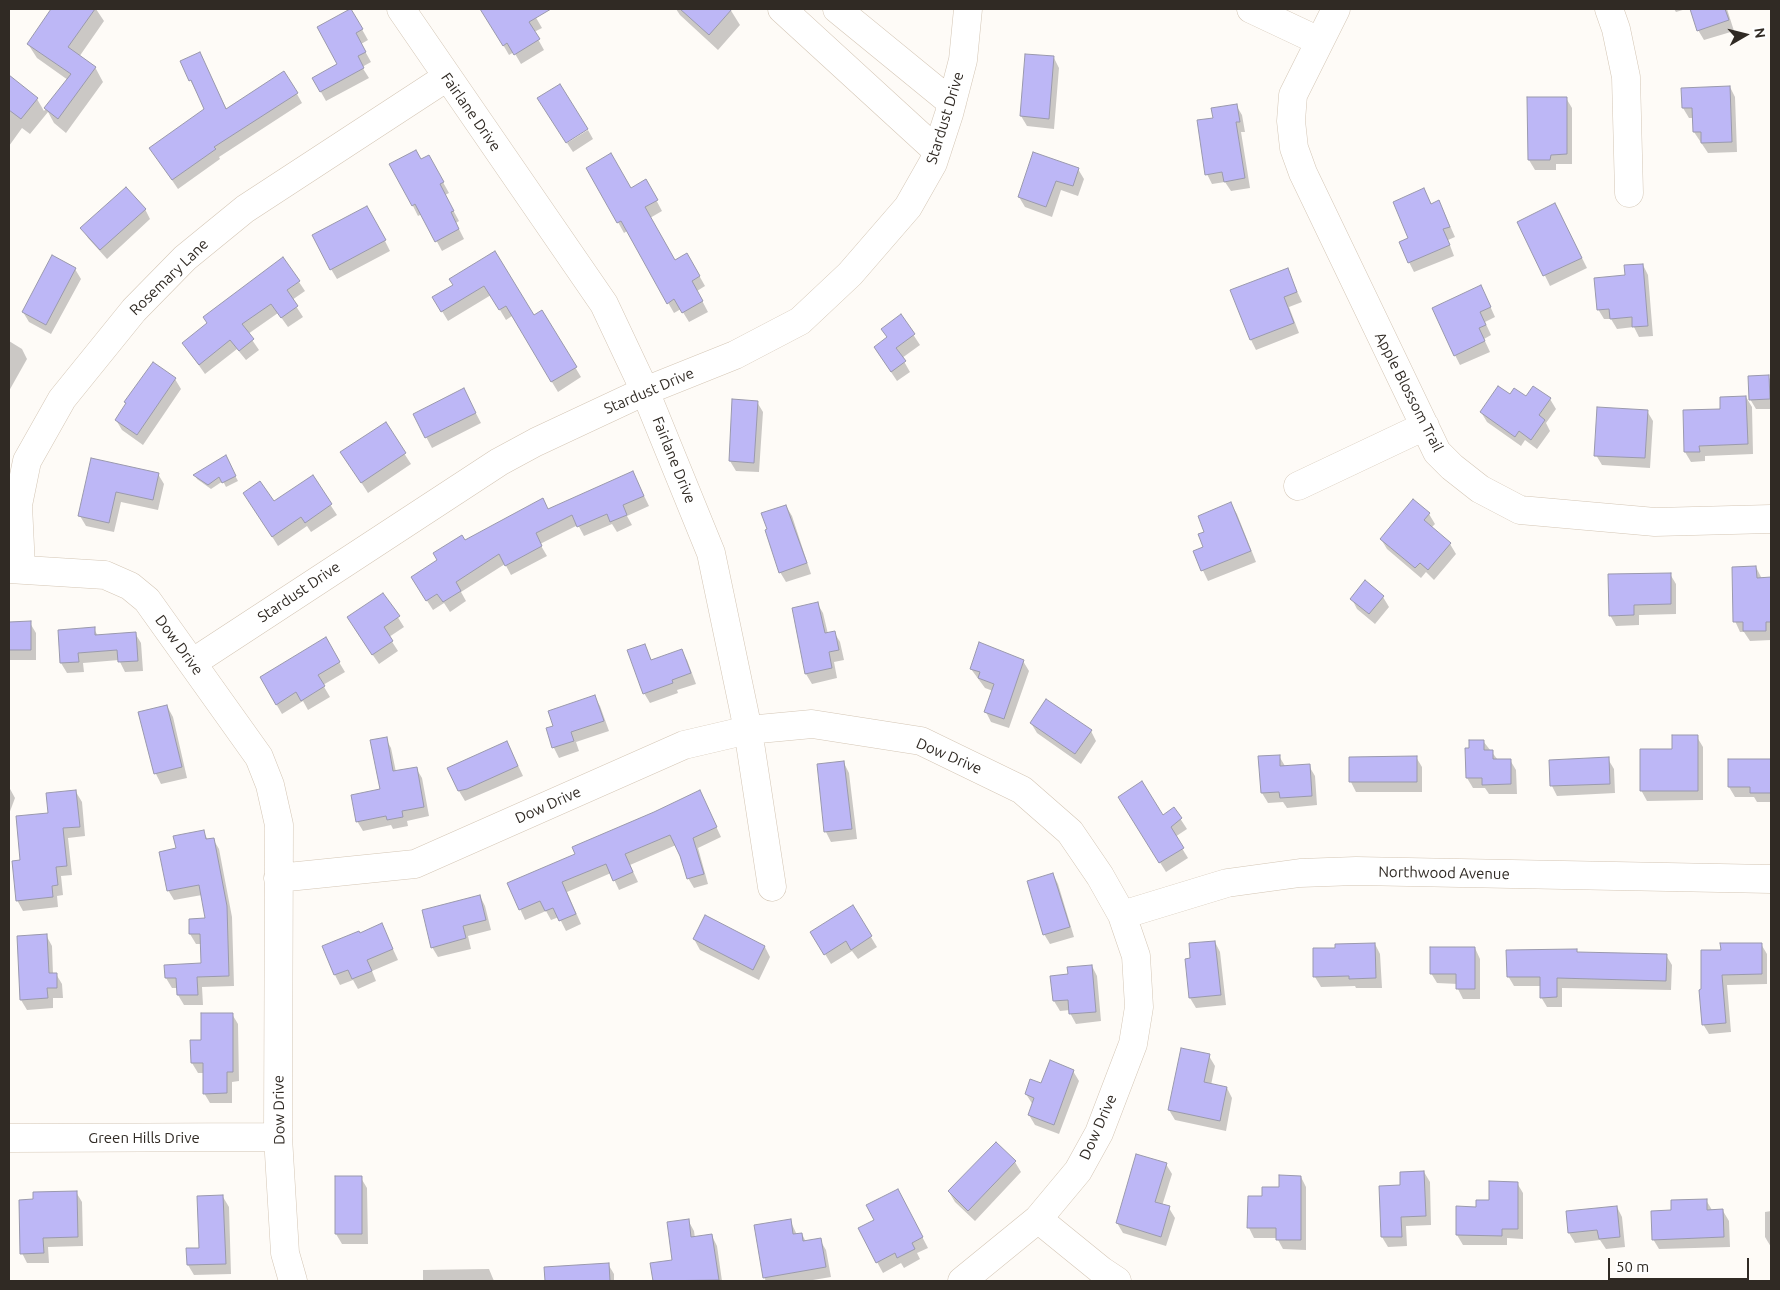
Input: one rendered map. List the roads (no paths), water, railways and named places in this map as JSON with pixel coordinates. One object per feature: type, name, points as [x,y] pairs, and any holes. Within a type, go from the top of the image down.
[{"type":"street","name":"Fairlane Drive","points":[[401,9],[604,304],[645,390],[712,553],[748,730],[772,887]]},
{"type":"street","points":[[782,9],[937,151]]},
{"type":"street","name":"Stardust Drive","points":[[192,663],[500,462],[536,442],[645,390],[735,355],[800,321],[850,274],[908,207],[933,163],[963,60],[968,9]]},
{"type":"street","points":[[1251,9],[1319,41]]},
{"type":"street","name":"Apple Blossom Trail","points":[[1336,9],[1293,95],[1291,121],[1294,148],[1303,173],[1437,452],[1452,467],[1480,489],[1520,510],[1655,522],[1771,520]]},
{"type":"street","points":[[1609,9],[1616,29],[1626,77],[1629,193]]},
{"type":"street","points":[[847,12],[952,103]]},
{"type":"street","name":"Rosemary Lane","points":[[15,568],[18,505],[27,461],[62,399],[134,310],[185,258],[245,209],[447,77]]},
{"type":"street","points":[[1298,486],[1425,426]]},
{"type":"street","name":"Dow Drive","points":[[15,568],[105,575],[130,586],[147,600],[259,757],[270,785],[279,825],[278,1137],[284,1253],[293,1281]]},
{"type":"street","name":"Dow Drive","points":[[278,878],[415,864],[684,745],[748,730],[812,724],[921,741],[1022,790],[1070,832],[1100,876],[1122,915],[1136,956],[1139,1007],[1132,1044],[1099,1133],[1078,1171],[1038,1219],[962,1281]]},
{"type":"street","name":"Northwood Avenue","points":[[1122,915],[1227,883],[1300,873],[1356,871],[1771,879]]},
{"type":"street","name":"Green Hills Drive","points":[[9,1138],[278,1137]]},
{"type":"street","points":[[1038,1219],[1102,1272],[1117,1281]]}]
